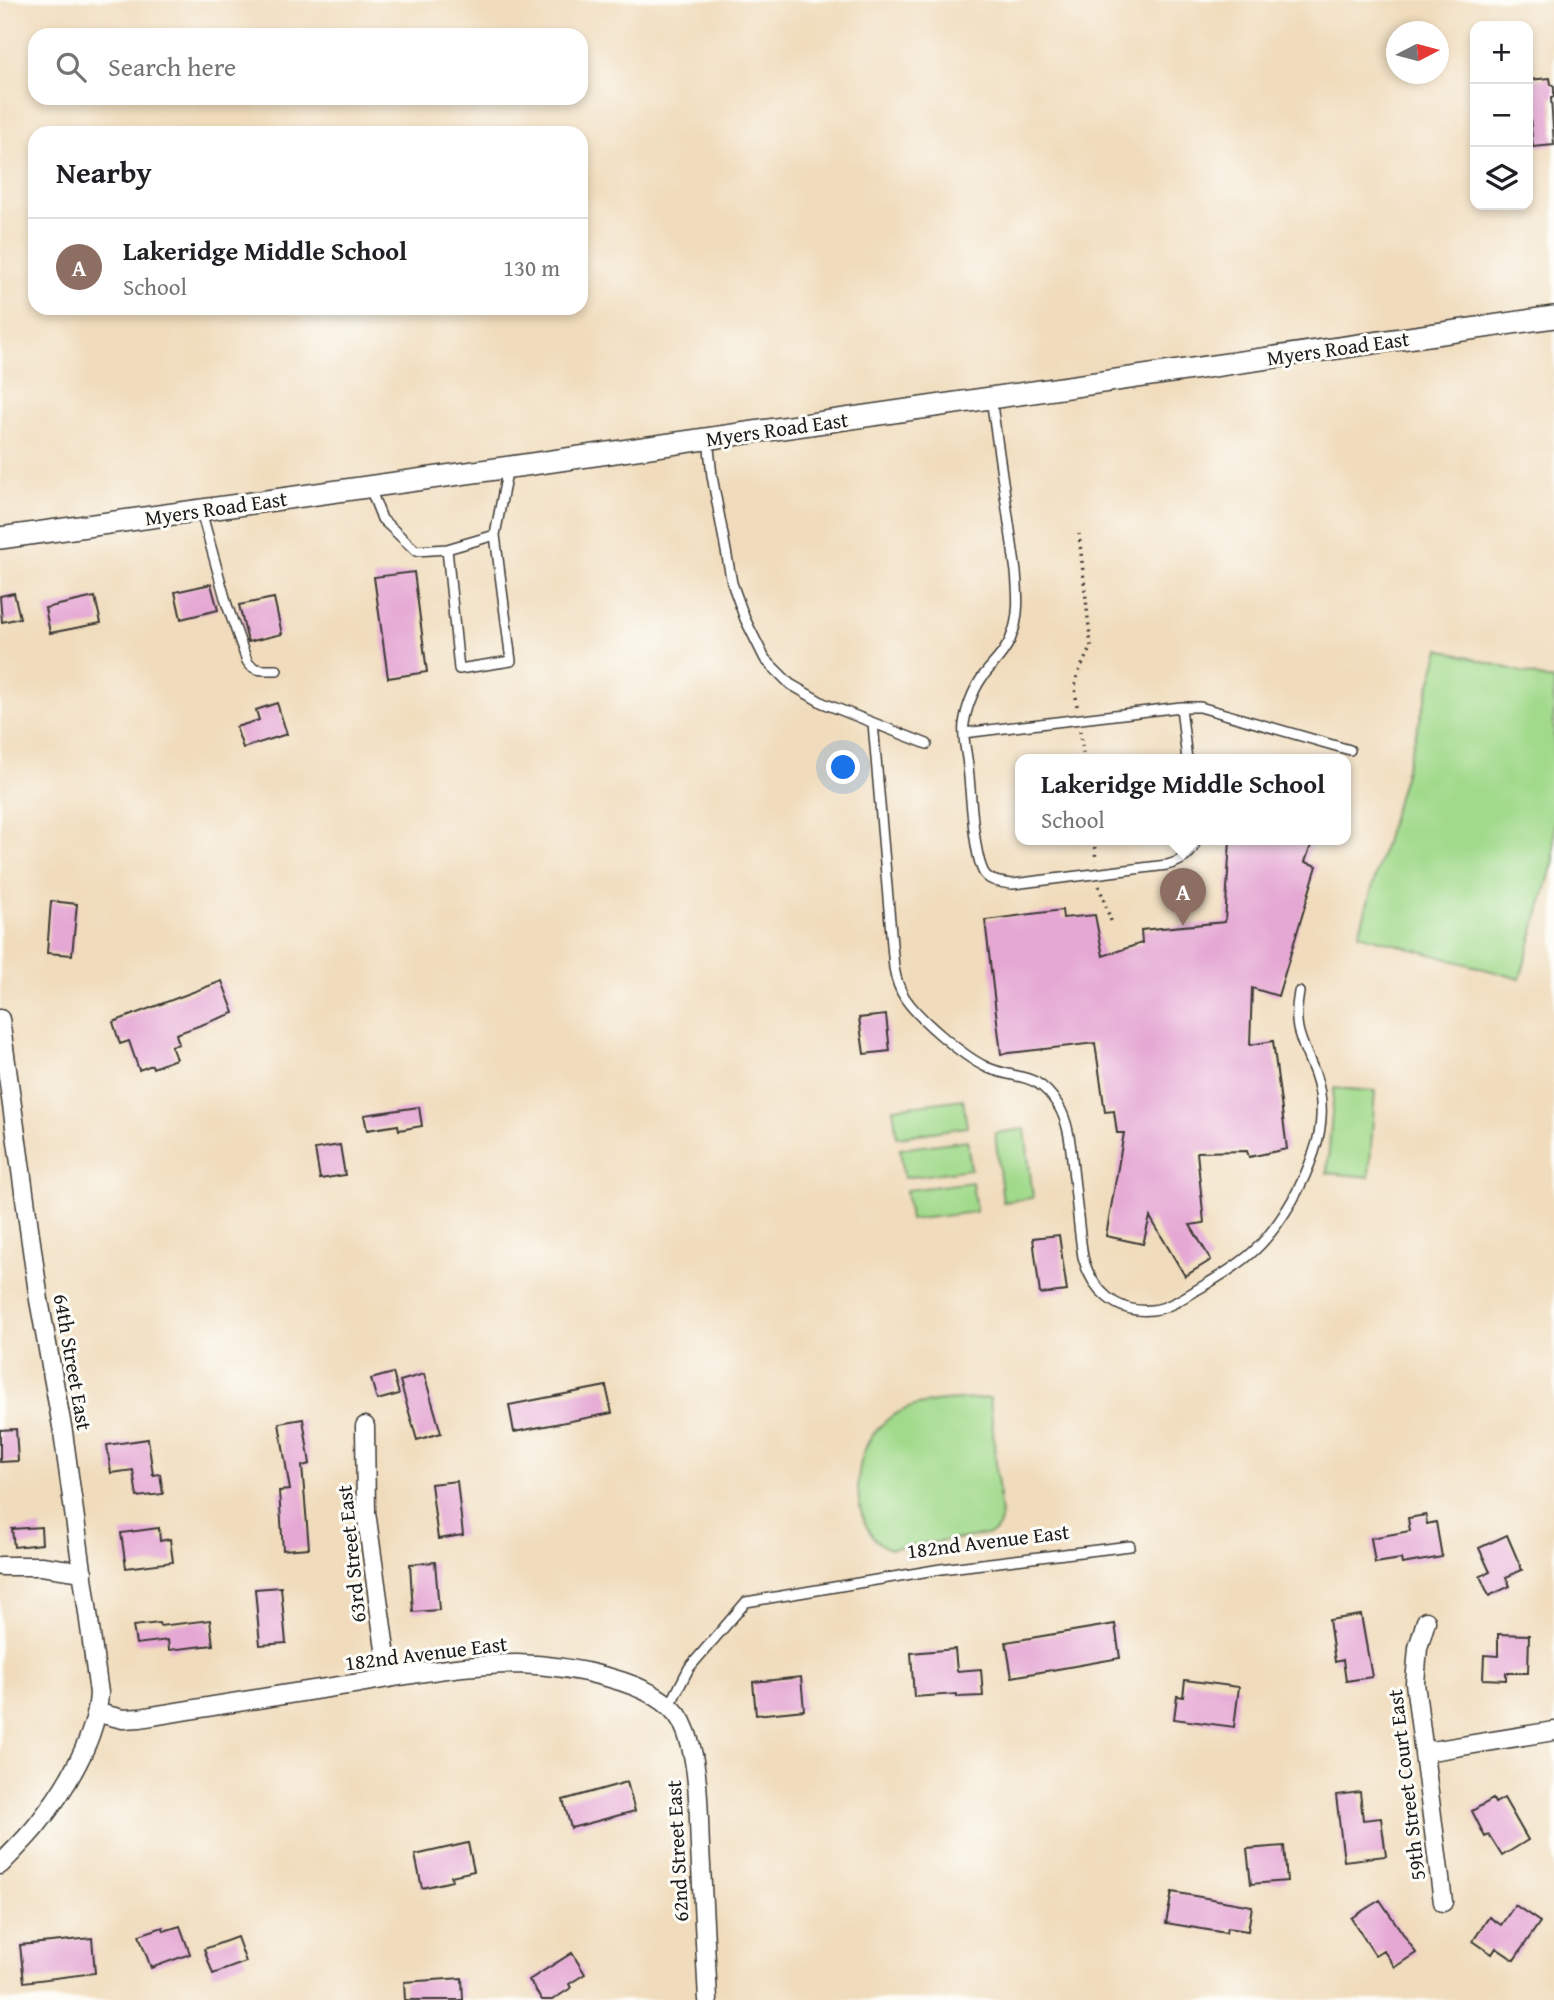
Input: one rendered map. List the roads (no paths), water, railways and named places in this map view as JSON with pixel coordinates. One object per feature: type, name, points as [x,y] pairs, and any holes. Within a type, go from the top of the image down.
[{"type":"street","name":"Myers Road East","points":[[0,538],[1554,317]]},
{"type":"street","name":"64th Street East","points":[[0,1019],[39,1300],[63,1432],[97,1667],[98,1713]]},
{"type":"street","name":"63rd Street East","points":[[365,1426],[366,1512],[389,1678]]},
{"type":"street","points":[[0,1566],[41,1566],[83,1573]]},
{"type":"street","name":"59th Street Court East","points":[[1426,1622],[1418,1648],[1415,1683],[1443,1902]]},
{"type":"street","name":"182nd Avenue East","points":[[98,1713],[123,1719],[140,1718],[389,1678],[507,1665],[568,1669],[619,1680],[646,1690],[669,1707]]},
{"type":"street","name":"62nd Street East","points":[[669,1707],[681,1720],[696,1769],[708,2000]]},
{"type":"street","points":[[0,1865],[36,1826],[57,1798],[72,1773],[98,1713]]},
{"type":"street","points":[[1425,1752],[1554,1731]]},
{"type":"lane","points":[[991,398],[1018,598],[1010,641],[981,679],[970,703],[964,726],[978,856],[984,872],[991,879],[1005,883],[1023,883],[1167,865],[1189,855],[1194,845]]},
{"type":"lane","points":[[708,439],[712,476],[732,583],[745,619],[765,659],[790,684],[823,703],[926,744]]},
{"type":"lane","points":[[447,549],[460,669],[510,661],[495,534],[508,467]]},
{"type":"lane","points":[[369,486],[382,519],[416,551],[447,549],[495,534]]},
{"type":"lane","points":[[201,510],[223,594],[247,661],[255,669],[277,670]]},
{"type":"lane","points":[[1181,707],[1186,754]]},
{"type":"lane","points":[[964,733],[1200,707],[1350,750]]},
{"type":"lane","points":[[873,723],[894,968],[898,983],[916,1013],[973,1059],[986,1067],[1032,1079],[1051,1095],[1059,1107],[1069,1134],[1086,1272],[1094,1286],[1107,1298],[1139,1309],[1152,1310],[1166,1306],[1249,1256],[1280,1220],[1311,1162],[1320,1132],[1322,1111],[1315,1075],[1296,1027],[1299,992]]},
{"type":"lane","name":"182nd Avenue East","points":[[669,1707],[689,1668],[746,1602],[941,1569],[1130,1546]]},
{"type":"place","name":"Lakeridge Middle School","points":[[1183,926]]}]
